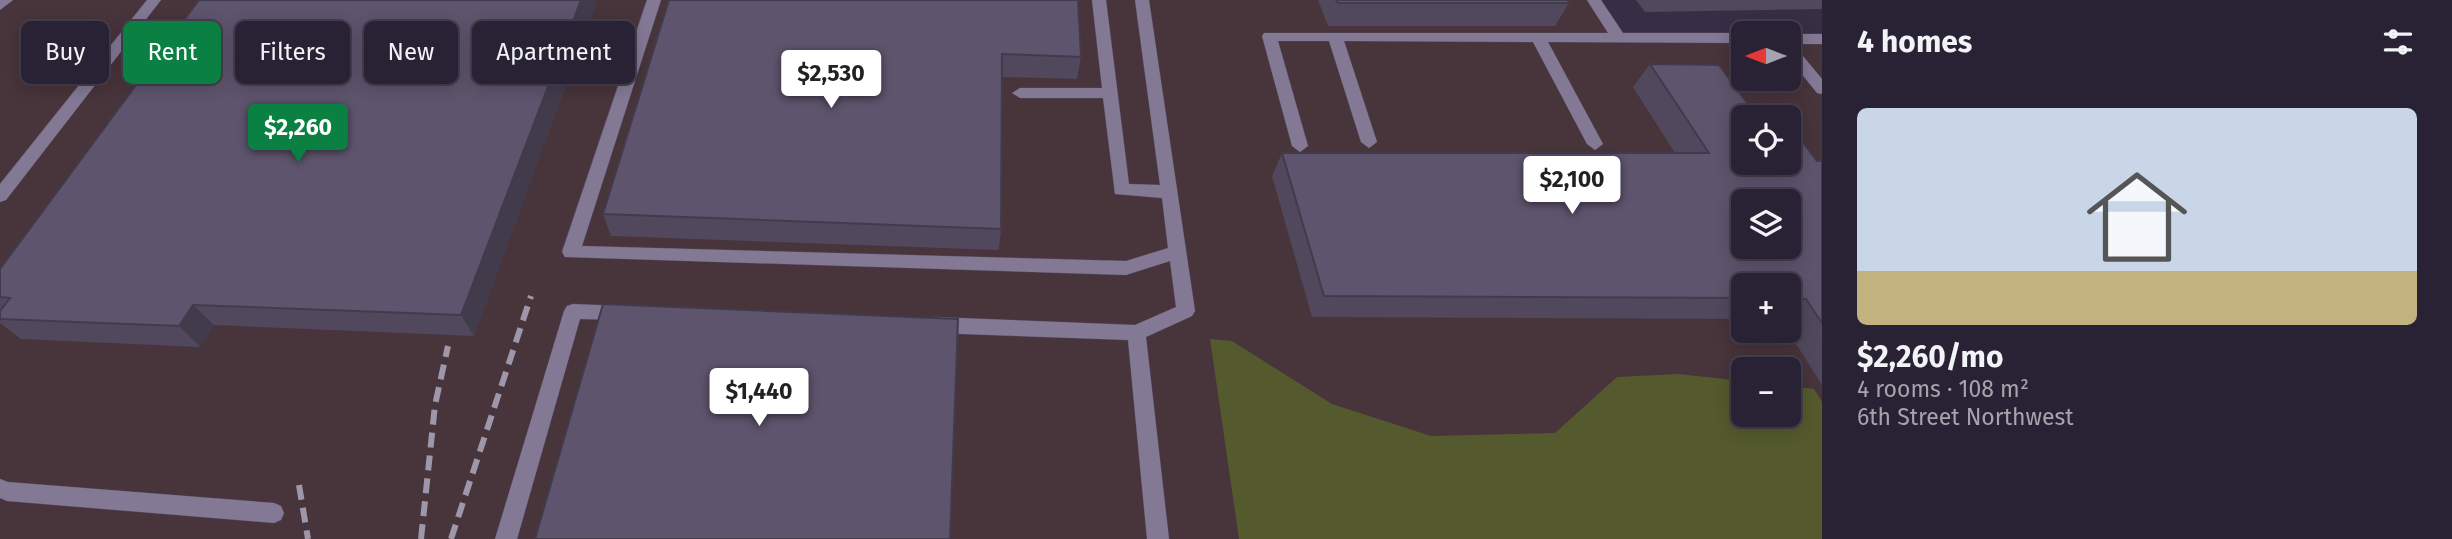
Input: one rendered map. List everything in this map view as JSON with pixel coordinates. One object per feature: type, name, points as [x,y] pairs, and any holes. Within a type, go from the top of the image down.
[{"type":"street","points":[[0,6],[6,0]]},
{"type":"street","points":[[0,196],[154,0]]},
{"type":"street","points":[[654,0],[571,252],[1126,268],[1178,252]]},
{"type":"street","points":[[1099,0],[1121,190],[1169,192]]},
{"type":"street","points":[[916,325],[1136,333],[1186,311],[1142,0]]},
{"type":"street","points":[[1594,0],[1618,37]]},
{"type":"street","points":[[1300,146],[1269,36],[1731,38]]},
{"type":"street","points":[[1335,37],[1369,142]]},
{"type":"street","points":[[1538,37],[1595,144]]},
{"type":"street","points":[[1801,38],[1822,39]]},
{"type":"street","points":[[1801,63],[1822,89]]},
{"type":"street","points":[[1020,93],[1110,93]]},
{"type":"street","points":[[506,539],[573,311],[641,314]]},
{"type":"street","points":[[1136,333],[1158,539]]},
{"type":"street","points":[[0,488],[7,491],[274,513]]},
{"type":"shaded area","points":[[0,0],[1594,0],[1618,37],[1731,38],[1731,91],[1801,91],[1801,39],[1822,39],[1822,539],[0,539]]},
{"type":"green space","points":[[1210,339],[1232,341],[1332,404],[1431,436],[1555,433],[1617,377],[1678,374],[1731,380],[1731,427],[1801,427],[1801,387],[1814,389],[1822,402],[1822,539],[1239,539]]},
{"type":"building","points":[[199,0],[581,0],[573,21],[472,21],[472,84],[549,84],[461,315],[193,305],[179,326],[0,319],[0,311],[10,298],[0,297],[0,269],[137,84],[221,84],[221,21],[183,21]]},
{"type":"building","points":[[669,0],[1078,0],[1081,57],[1002,54],[1001,229],[603,214]]},
{"type":"building","points":[[1336,0],[1568,0],[1569,3],[1338,3]]},
{"type":"building","points":[[1650,64],[1719,65],[1731,81],[1731,91],[1738,91],[1749,105],[1731,105],[1731,175],[1801,175],[1801,140],[1817,161],[1822,161],[1822,323],[1806,299],[1801,299],[1801,273],[1731,273],[1731,298],[1324,296],[1282,153],[1709,153]]},
{"type":"building","points":[[603,304],[958,319],[950,539],[535,539]]},
{"type":"railway","points":[[451,539],[531,296]]},
{"type":"railway","points":[[421,539],[435,405],[448,346]]},
{"type":"railway","points":[[299,485],[308,539]]}]
